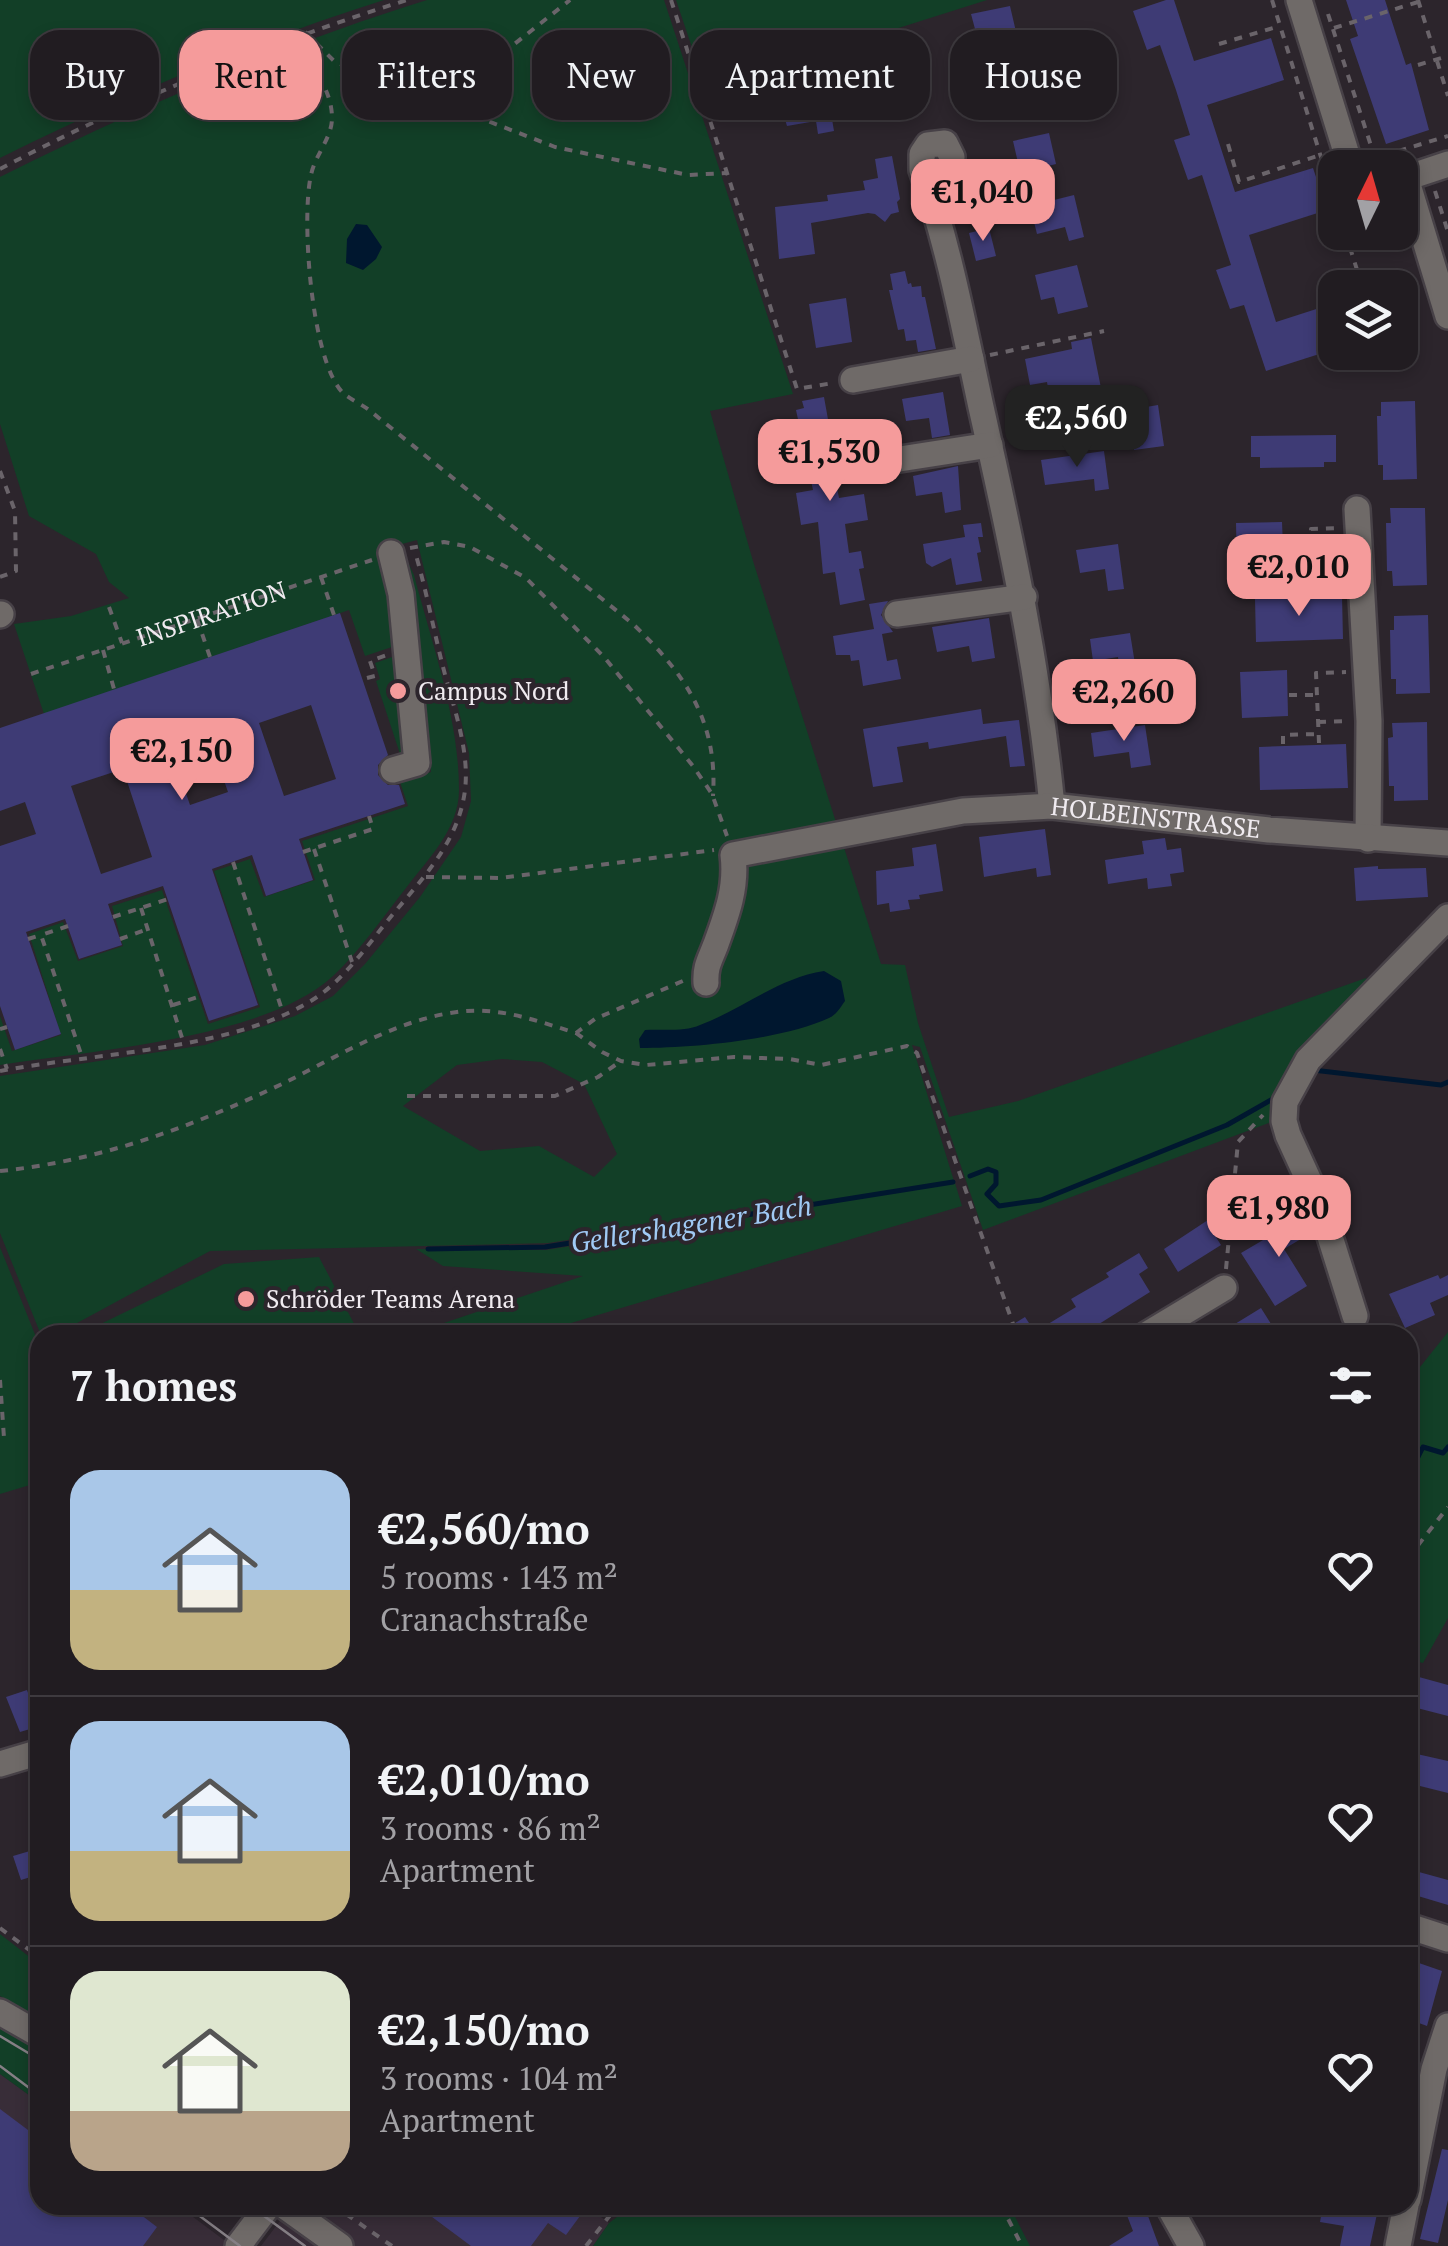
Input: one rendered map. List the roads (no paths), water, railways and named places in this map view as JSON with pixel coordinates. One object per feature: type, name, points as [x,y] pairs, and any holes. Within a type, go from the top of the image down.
[{"type":"street","points":[[1300,0],[1321,32],[1348,150]]},
{"type":"street","points":[[1418,174],[1448,164]]},
{"type":"street","points":[[930,194],[1024,597],[1044,720],[1052,806]]},
{"type":"street","points":[[1418,225],[1448,316]]},
{"type":"street","points":[[853,380],[970,359]]},
{"type":"street","points":[[861,465],[990,446]]},
{"type":"street","points":[[1358,518],[1369,721],[1368,839]]},
{"type":"street","points":[[391,553],[401,594],[418,763],[394,770]]},
{"type":"street","points":[[898,614],[1024,597]]},
{"type":"street","name":"HOLBEINSTRASSE","points":[[705,975],[734,889],[733,854],[964,811],[1052,806],[1368,839],[1448,843]]},
{"type":"street","points":[[1355,1316],[1320,1205],[1288,1135],[1285,1102],[1308,1060],[1448,918]]},
{"type":"street","points":[[1163,1325],[1224,1288]]},
{"type":"street","points":[[0,1764],[30,1755]]},
{"type":"street","points":[[1418,1929],[1448,1939]]},
{"type":"street","points":[[0,2012],[30,2028]]},
{"type":"street","points":[[1418,2148],[1434,2069],[1448,2026]]},
{"type":"street","points":[[238,2246],[262,2215]]},
{"type":"street","points":[[297,2215],[340,2246]]},
{"type":"street","points":[[1174,2215],[1191,2246]]},
{"type":"street","points":[[1398,2246],[1404,2215]]},
{"type":"water","points":[[356,224],[367,225],[382,247],[376,259],[363,270],[346,263],[347,239]]},
{"type":"water","points":[[824,971],[841,981],[845,1001],[829,1018],[762,1037],[640,1048],[639,1039],[645,1030],[694,1027],[791,980]]},
{"type":"waterway","name":"Gellershagener Bach","points":[[1313,1070],[1441,1085],[1448,1082]]},
{"type":"waterway","name":"Gellershagener Bach","points":[[970,1176],[988,1169],[996,1172],[996,1184],[987,1194],[999,1206],[1041,1200],[1227,1125],[1276,1097]]},
{"type":"waterway","name":"Gellershagener Bach","points":[[428,1249],[545,1247],[953,1182]]},
{"type":"waterway","points":[[1418,1457],[1423,1447],[1443,1453],[1448,1447]]},
{"type":"tram line","points":[[0,2036],[30,2054]]},
{"type":"tram line","points":[[0,2066],[30,2088]]},
{"type":"tram line","points":[[198,2215],[240,2246]]},
{"type":"tram line","points":[[263,2215],[305,2246]]},
{"type":"place","name":"Campus Nord","points":[[398,691]]},
{"type":"place","name":"Schröder Teams Arena","points":[[246,1299]]}]
